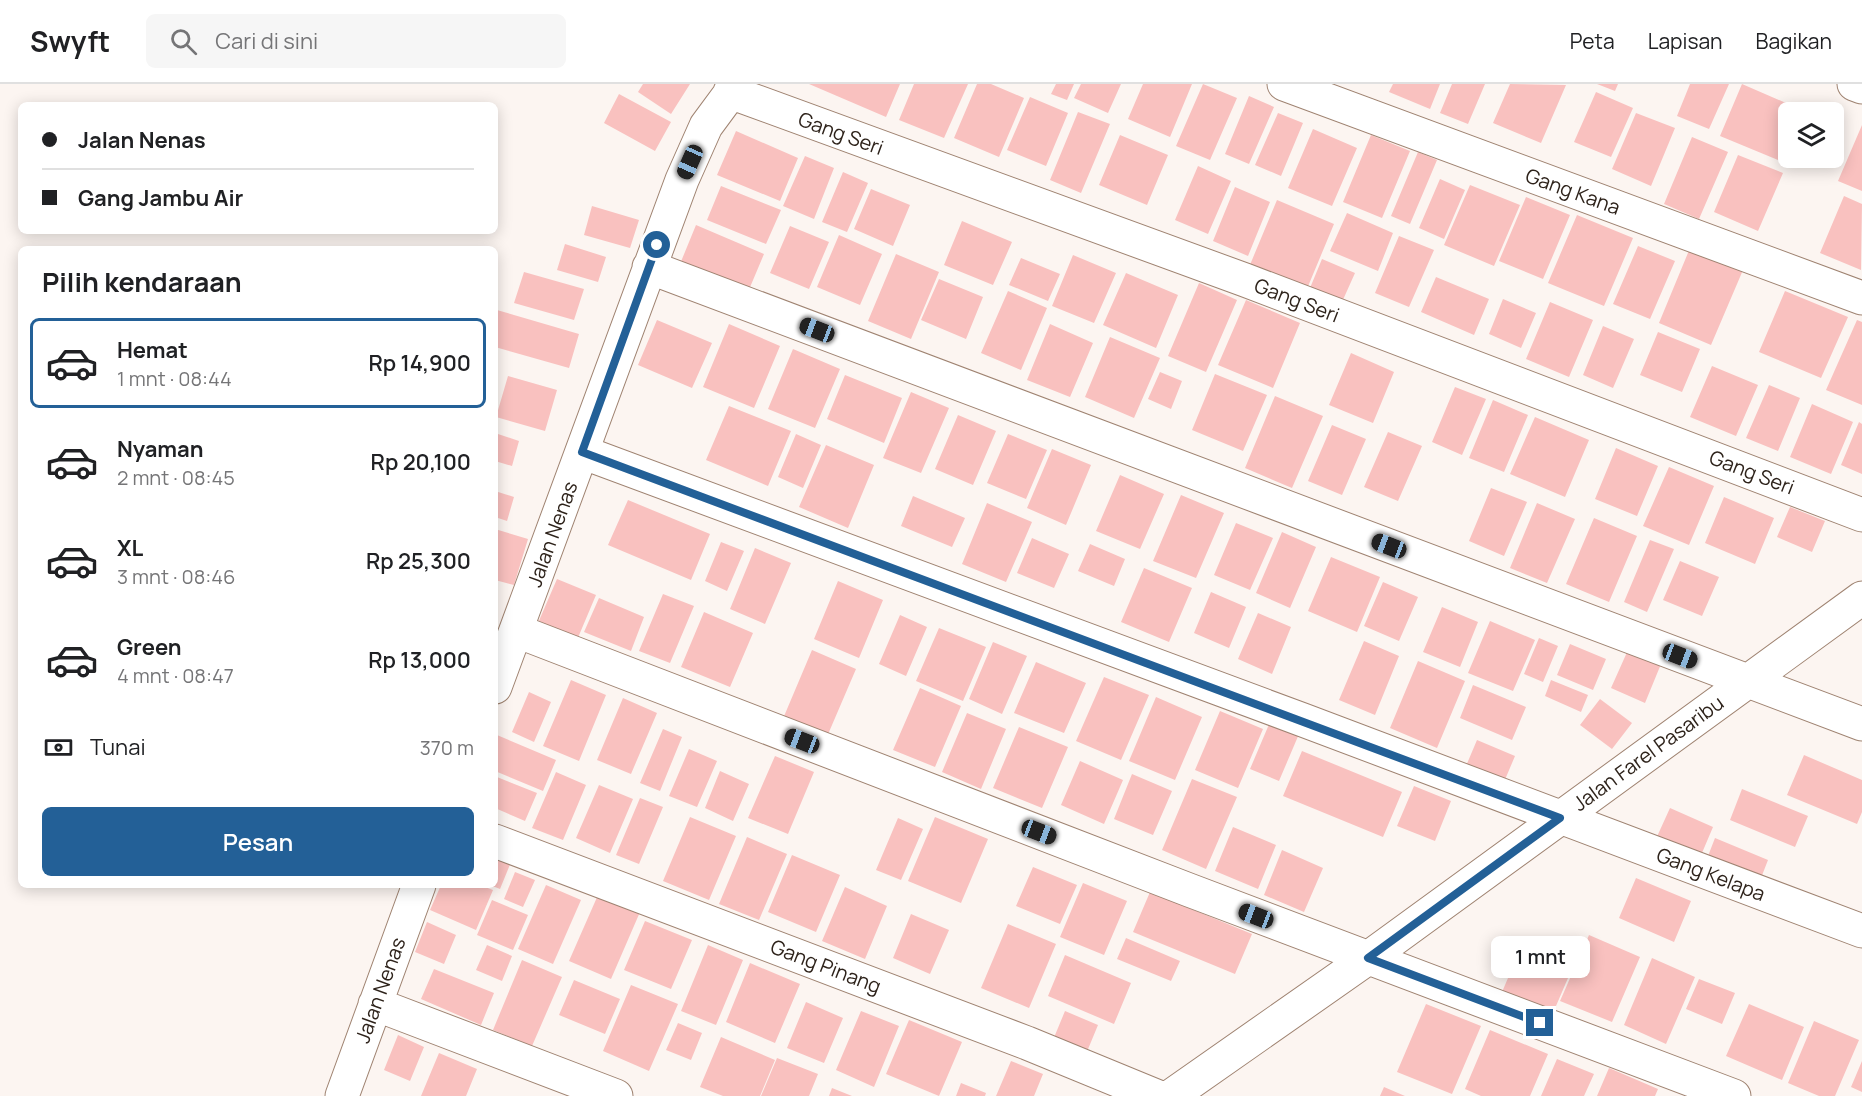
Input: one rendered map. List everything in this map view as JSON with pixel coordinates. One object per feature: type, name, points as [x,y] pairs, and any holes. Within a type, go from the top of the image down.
[{"type":"street","name":"Gang Kana","points":[[1284,84],[1862,298]]},
{"type":"street","points":[[1854,84],[1862,87]]},
{"type":"street","name":"Jalan Nenas","points":[[498,679],[649,267],[706,126],[734,88]]},
{"type":"street","name":"Gang Seri","points":[[734,88],[1862,515]]},
{"type":"street","points":[[649,267],[1862,724]]},
{"type":"street","name":"Gang Kelapa","points":[[582,452],[1862,931]]},
{"type":"street","name":"Jalan Farel Pasaribu","points":[[1171,1096],[1368,958],[1862,598]]},
{"type":"street","points":[[517,631],[1734,1096]]},
{"type":"street","name":"Gang Pinang","points":[[498,842],[1015,1039],[1156,1096]]},
{"type":"street","name":"Jalan Nenas","points":[[342,1096],[418,888]]},
{"type":"street","points":[[375,1004],[616,1096]]},
{"type":"building","points":[[643,84],[690,84],[671,114],[638,92]]},
{"type":"building","points":[[809,84],[900,84],[886,117]]},
{"type":"building","points":[[914,84],[968,84],[944,138],[899,120]]},
{"type":"building","points":[[977,84],[991,84],[1024,98],[999,157],[954,138]]},
{"type":"building","points":[[1056,84],[1074,84],[1067,100],[1051,94]]},
{"type":"building","points":[[1081,84],[1121,84],[1108,113],[1074,98]]},
{"type":"building","points":[[1143,84],[1192,84],[1170,137],[1128,119]]},
{"type":"building","points":[[1203,84],[1237,98],[1210,160],[1176,146]]},
{"type":"building","points":[[1393,84],[1440,84],[1430,109],[1389,92]]},
{"type":"building","points":[[1452,84],[1485,84],[1468,124],[1440,113]]},
{"type":"building","points":[[1510,84],[1566,85],[1541,143],[1493,123]]},
{"type":"building","points":[[1597,84],[1618,84],[1615,91]]},
{"type":"building","points":[[1690,84],[1729,84],[1709,129],[1677,116]]},
{"type":"building","points":[[1742,84],[1784,102],[1778,102],[1778,160],[1720,136]]},
{"type":"building","points":[[1596,92],[1633,108],[1611,157],[1574,142]]},
{"type":"building","points":[[619,94],[671,122],[655,151],[604,123]]},
{"type":"building","points":[[1249,96],[1274,107],[1249,164],[1225,154]]},
{"type":"building","points":[[1030,97],[1068,113],[1046,166],[1007,150]]},
{"type":"building","points":[[1078,112],[1110,124],[1081,193],[1050,180]]},
{"type":"building","points":[[1278,113],[1303,123],[1281,176],[1255,165]]},
{"type":"building","points":[[1636,113],[1675,128],[1651,186],[1612,169]]},
{"type":"building","points":[[1862,125],[1862,191],[1838,181]]},
{"type":"building","points":[[1313,129],[1357,148],[1332,206],[1288,188]]},
{"type":"building","points":[[736,131],[798,158],[780,201],[717,175]]},
{"type":"building","points":[[1120,135],[1168,155],[1147,205],[1099,185]]},
{"type":"building","points":[[1371,135],[1410,151],[1382,218],[1343,202]]},
{"type":"building","points":[[1692,137],[1728,152],[1699,219],[1664,204]]},
{"type":"building","points":[[1418,152],[1437,160],[1410,224],[1391,216]]},
{"type":"building","points":[[1738,155],[1783,173],[1758,231],[1714,212]]},
{"type":"building","points":[[805,156],[834,168],[814,219],[783,206]]},
{"type":"building","points":[[1198,166],[1231,181],[1208,234],[1175,220]]},
{"type":"building","points":[[843,172],[868,183],[847,232],[822,222]]},
{"type":"building","points":[[1440,179],[1465,190],[1444,239],[1419,228]]},
{"type":"building","points":[[1470,185],[1520,205],[1494,266],[1444,245]]},
{"type":"building","points":[[721,186],[781,210],[766,244],[707,220]]},
{"type":"building","points":[[1235,187],[1270,202],[1248,256],[1213,241]]},
{"type":"building","points":[[871,189],[910,205],[893,246],[854,229]]},
{"type":"building","points":[[1844,196],[1862,204],[1861,270],[1820,253]]},
{"type":"building","points":[[1526,197],[1570,215],[1543,279],[1499,261]]},
{"type":"building","points":[[1277,200],[1334,224],[1304,296],[1247,272]]},
{"type":"building","points":[[592,206],[639,220],[630,248],[584,235]]},
{"type":"building","points":[[1347,213],[1393,233],[1378,271],[1330,251]]},
{"type":"building","points":[[1577,215],[1633,238],[1604,306],[1548,283]]},
{"type":"building","points":[[962,221],[1012,242],[993,285],[944,265]]},
{"type":"building","points":[[696,225],[764,254],[748,292],[680,264]]},
{"type":"building","points":[[790,226],[829,242],[809,289],[770,273]]},
{"type":"building","points":[[839,235],[882,254],[860,305],[817,287]]},
{"type":"building","points":[[1399,236],[1434,250],[1409,307],[1375,293]]},
{"type":"building","points":[[565,244],[606,257],[598,282],[557,270]]},
{"type":"building","points":[[1638,246],[1675,261],[1650,319],[1613,304]]},
{"type":"building","points":[[1690,248],[1743,270],[1711,345],[1659,323]]},
{"type":"building","points":[[896,254],[939,272],[911,339],[868,321]]},
{"type":"building","points":[[1073,255],[1116,273],[1094,323],[1052,306]]},
{"type":"building","points":[[1021,258],[1060,274],[1048,301],[1009,285]]},
{"type":"building","points":[[1322,259],[1355,273],[1342,302],[1310,288]]},
{"type":"building","points":[[524,272],[584,289],[574,320],[514,303]]},
{"type":"building","points":[[1126,273],[1178,295],[1156,348],[1103,325]]},
{"type":"building","points":[[1436,277],[1489,299],[1474,335],[1421,312]]},
{"type":"building","points":[[939,279],[983,297],[966,339],[921,320]]},
{"type":"building","points":[[1199,283],[1237,300],[1206,372],[1168,356]]},
{"type":"building","points":[[1008,291],[1047,308],[1021,370],[981,353]]},
{"type":"building","points":[[1785,291],[1848,317],[1821,378],[1759,352]]},
{"type":"building","points":[[1503,299],[1536,313],[1521,348],[1489,334]]},
{"type":"building","points":[[1246,300],[1300,323],[1273,388],[1218,365]]},
{"type":"building","points":[[1550,302],[1593,320],[1569,377],[1526,359]]},
{"type":"building","points":[[498,310],[579,334],[569,368],[498,348]]},
{"type":"building","points":[[657,320],[712,343],[692,388],[638,365]]},
{"type":"building","points":[[1857,320],[1862,322],[1862,405],[1826,390]]},
{"type":"building","points":[[729,324],[780,346],[754,408],[703,387]]},
{"type":"building","points":[[1050,324],[1093,343],[1070,397],[1027,380]]},
{"type":"building","points":[[1603,326],[1634,339],[1613,388],[1583,375]]},
{"type":"building","points":[[1658,332],[1700,349],[1682,392],[1640,375]]},
{"type":"building","points":[[1110,337],[1160,358],[1134,418],[1085,397]]},
{"type":"building","points":[[793,349],[840,369],[815,428],[768,409]]},
{"type":"building","points":[[1351,353],[1394,372],[1373,423],[1329,405]]},
{"type":"building","points":[[1712,366],[1758,385],[1736,436],[1690,417]]},
{"type":"building","points":[[1160,372],[1182,381],[1171,409],[1148,399]]},
{"type":"building","points":[[1215,374],[1267,395],[1243,451],[1192,430]]},
{"type":"building","points":[[845,375],[902,398],[884,443],[827,419]]},
{"type":"building","points":[[508,376],[557,390],[545,431],[498,418]]},
{"type":"building","points":[[1769,385],[1800,398],[1778,451],[1746,438]]},
{"type":"building","points":[[1455,387],[1486,399],[1462,455],[1432,442]]},
{"type":"building","points":[[911,392],[949,408],[921,473],[883,458]]},
{"type":"building","points":[[1275,396],[1323,416],[1292,488],[1245,468]]},
{"type":"building","points":[[1493,400],[1528,415],[1504,472],[1469,458]]},
{"type":"building","points":[[1812,404],[1853,422],[1831,474],[1790,457]]},
{"type":"building","points":[[729,406],[791,431],[768,486],[706,460]]},
{"type":"building","points":[[958,415],[996,431],[973,485],[935,469]]},
{"type":"building","points":[[1535,417],[1589,440],[1565,497],[1510,474]]},
{"type":"building","points":[[1859,422],[1862,424],[1862,474],[1841,465]]},
{"type":"building","points":[[1332,425],[1366,439],[1342,495],[1308,481]]},
{"type":"building","points":[[1388,432],[1422,446],[1398,501],[1364,487]]},
{"type":"building","points":[[498,434],[519,441],[512,466],[498,462]]},
{"type":"building","points":[[796,434],[821,445],[803,488],[778,477]]},
{"type":"building","points":[[1008,434],[1047,450],[1026,499],[987,483]]},
{"type":"building","points":[[826,445],[874,465],[848,528],[799,507]]},
{"type":"building","points":[[1616,448],[1658,466],[1637,516],[1595,499]]},
{"type":"building","points":[[1052,449],[1091,465],[1066,525],[1027,508]]},
{"type":"building","points":[[1669,467],[1714,486],[1689,545],[1643,526]]},
{"type":"building","points":[[1120,475],[1164,494],[1140,549],[1096,531]]},
{"type":"building","points":[[1491,488],[1527,502],[1504,556],[1469,541]]},
{"type":"building","points":[[498,492],[514,497],[507,521],[498,518]]},
{"type":"building","points":[[1181,495],[1224,513],[1196,578],[1153,561]]},
{"type":"building","points":[[913,496],[965,518],[952,547],[901,526]]},
{"type":"building","points":[[1724,497],[1774,518],[1755,564],[1705,543]]},
{"type":"building","points":[[628,500],[710,534],[691,580],[608,545]]},
{"type":"building","points":[[987,503],[1032,522],[1006,582],[962,564]]},
{"type":"building","points":[[1537,503],[1575,519],[1547,583],[1510,568]]},
{"type":"building","points":[[1790,507],[1825,521],[1812,552],[1777,537]]},
{"type":"building","points":[[1594,518],[1637,536],[1609,602],[1566,584]]},
{"type":"building","points":[[1236,523],[1273,538],[1250,590],[1214,575]]},
{"type":"building","points":[[498,530],[528,539],[514,585],[498,581]]},
{"type":"building","points":[[1282,532],[1316,547],[1290,608],[1256,593]]},
{"type":"building","points":[[1032,538],[1069,554],[1054,588],[1017,573]]},
{"type":"building","points":[[1650,540],[1674,549],[1647,612],[1624,602]]},
{"type":"building","points":[[721,542],[744,551],[727,591],[705,581]]},
{"type":"building","points":[[1090,544],[1125,559],[1114,586],[1078,571]]},
{"type":"building","points":[[755,548],[791,563],[765,624],[730,609]]},
{"type":"building","points":[[1331,557],[1380,577],[1357,632],[1308,611]]},
{"type":"building","points":[[1680,561],[1719,577],[1702,616],[1663,600]]},
{"type":"building","points":[[1144,568],[1192,588],[1169,642],[1121,622]]},
{"type":"building","points":[[557,579],[596,595],[577,640],[538,623]]},
{"type":"building","points":[[838,581],[883,600],[859,658],[814,639]]},
{"type":"building","points":[[1383,582],[1418,597],[1399,641],[1364,626]]},
{"type":"building","points":[[1211,592],[1246,607],[1229,648],[1194,633]]},
{"type":"building","points":[[663,594],[694,606],[670,663],[639,651]]},
{"type":"building","points":[[599,598],[644,617],[631,651],[584,632]]},
{"type":"building","points":[[1442,607],[1478,622],[1460,667],[1423,652]]},
{"type":"building","points":[[704,612],[753,633],[730,687],[681,667]]},
{"type":"building","points":[[1258,613],[1291,627],[1272,674],[1238,659]]},
{"type":"building","points":[[900,615],[927,627],[906,676],[879,664]]},
{"type":"building","points":[[1490,621],[1535,640],[1513,691],[1468,673]]},
{"type":"building","points":[[939,628],[986,647],[963,701],[916,681]]},
{"type":"building","points":[[1539,638],[1558,646],[1543,682],[1524,674]]},
{"type":"building","points":[[1364,641],[1399,656],[1375,715],[1339,700]]},
{"type":"building","points":[[993,642],[1027,656],[1002,714],[969,699]]},
{"type":"building","points":[[1570,644],[1606,659],[1593,690],[1557,675]]},
{"type":"building","points":[[812,650],[856,669],[826,739],[782,721]]},
{"type":"building","points":[[1628,650],[1661,664],[1645,703],[1611,688]]},
{"type":"building","points":[[1418,661],[1465,681],[1437,748],[1390,728]]},
{"type":"building","points":[[1036,662],[1086,683],[1064,733],[1014,713]]},
{"type":"building","points":[[1104,677],[1149,695],[1121,760],[1076,741]]},
{"type":"building","points":[[571,680],[606,695],[579,761],[543,746]]},
{"type":"building","points":[[1551,680],[1588,695],[1581,712],[1545,696]]},
{"type":"building","points":[[1473,685],[1526,707],[1512,740],[1460,718]]},
{"type":"building","points":[[920,688],[961,706],[935,767],[893,750]]},
{"type":"building","points":[[529,692],[551,702],[534,742],[512,732]]},
{"type":"building","points":[[1156,697],[1202,717],[1175,780],[1129,761]]},
{"type":"building","points":[[623,698],[657,713],[631,774],[597,760]]},
{"type":"building","points":[[1600,699],[1632,723],[1612,749],[1580,725]]},
{"type":"building","points":[[1220,711],[1263,729],[1238,788],[1195,770]]},
{"type":"building","points":[[967,713],[1006,729],[981,789],[942,772]]},
{"type":"building","points":[[1270,722],[1299,734],[1279,781],[1250,769]]},
{"type":"building","points":[[1019,727],[1068,747],[1042,808],[993,788]]},
{"type":"building","points":[[663,729],[682,737],[660,791],[640,783]]},
{"type":"building","points":[[498,735],[556,760],[543,791],[498,772]]},
{"type":"building","points":[[1477,740],[1515,756],[1504,782],[1466,766]]},
{"type":"building","points":[[689,749],[717,761],[697,807],[669,796]]},
{"type":"building","points":[[1302,751],[1402,792],[1383,837],[1283,796]]},
{"type":"building","points":[[1804,755],[1862,780],[1862,812],[1857,824],[1787,795]]},
{"type":"building","points":[[775,756],[814,772],[788,834],[748,818]]},
{"type":"building","points":[[1080,761],[1123,780],[1104,824],[1061,805]]},
{"type":"building","points":[[720,771],[749,784],[733,821],[705,808]]},
{"type":"building","points":[[556,772],[586,785],[563,840],[532,828]]},
{"type":"building","points":[[1132,774],[1172,791],[1153,835],[1114,819]]},
{"type":"building","points":[[498,777],[537,793],[525,821],[498,809]]},
{"type":"building","points":[[1192,779],[1237,797],[1206,869],[1162,850]]},
{"type":"building","points":[[599,785],[633,799],[610,853],[576,838]]},
{"type":"building","points":[[1414,786],[1451,801],[1435,841],[1397,826]]},
{"type":"building","points":[[1742,789],[1808,816],[1795,847],[1730,820]]},
{"type":"building","points":[[640,798],[663,807],[639,864],[616,855]]},
{"type":"building","points":[[1670,808],[1713,827],[1699,860],[1655,841]]},
{"type":"building","points":[[690,817],[736,836],[709,900],[663,881]]},
{"type":"building","points":[[935,817],[988,839],[961,903],[908,881]]},
{"type":"building","points":[[898,818],[923,829],[901,880],[876,870]]},
{"type":"building","points":[[1233,827],[1276,845],[1258,889],[1215,871]]},
{"type":"building","points":[[747,837],[787,854],[759,920],[719,904]]},
{"type":"building","points":[[1715,838],[1768,860],[1761,878],[1708,856]]},
{"type":"building","points":[[1282,850],[1323,868],[1304,912],[1264,895]]},
{"type":"building","points":[[792,855],[840,875],[816,932],[768,912]]},
{"type":"building","points":[[498,856],[511,862],[500,889],[498,888]]},
{"type":"building","points":[[1033,867],[1077,885],[1060,924],[1016,906]]},
{"type":"building","points":[[515,872],[535,880],[523,907],[504,899]]},
{"type":"building","points":[[1636,878],[1691,901],[1674,942],[1619,918]]},
{"type":"building","points":[[1083,883],[1127,901],[1104,955],[1060,937]]},
{"type":"building","points":[[546,885],[581,900],[553,964],[518,949]]},
{"type":"building","points":[[845,887],[887,906],[865,959],[822,941]]},
{"type":"building","points":[[440,888],[488,888],[493,890],[476,930],[430,910]]},
{"type":"building","points":[[1150,892],[1252,934],[1235,974],[1133,932]]},
{"type":"building","points":[[598,895],[640,912],[611,979],[569,961]]},
{"type":"building","points":[[492,900],[528,915],[513,950],[477,935]]},
{"type":"building","points":[[911,914],[949,930],[930,974],[893,958]]},
{"type":"building","points":[[645,921],[692,940],[671,989],[624,970]]},
{"type":"building","points":[[427,922],[456,935],[444,964],[415,952]]},
{"type":"building","points":[[1008,924],[1056,944],[1029,1008],[981,988]]},
{"type":"building","points":[[1589,935],[1640,957],[1612,1022],[1560,1001]]},
{"type":"building","points":[[1126,938],[1180,961],[1171,981],[1117,959]]},
{"type":"building","points":[[487,945],[512,956],[502,981],[476,970]]},
{"type":"building","points":[[708,945],[743,960],[716,1025],[681,1011]]},
{"type":"building","points":[[1520,950],[1571,971],[1553,1013],[1502,992]]},
{"type":"building","points":[[1065,955],[1131,983],[1114,1024],[1048,996]]},
{"type":"building","points":[[1652,958],[1695,977],[1666,1044],[1624,1025]]},
{"type":"building","points":[[522,960],[562,977],[532,1046],[493,1030]]},
{"type":"building","points":[[750,963],[800,984],[775,1043],[726,1022]]},
{"type":"building","points":[[434,969],[494,993],[481,1025],[421,999]]},
{"type":"building","points":[[1699,979],[1735,993],[1722,1024],[1686,1009]]},
{"type":"building","points":[[574,980],[620,999],[605,1034],[559,1015]]},
{"type":"building","points":[[631,985],[678,1004],[649,1071],[603,1051]]},
{"type":"building","points":[[806,1002],[843,1018],[824,1063],[787,1048]]},
{"type":"building","points":[[1426,1004],[1481,1026],[1452,1094],[1397,1072]]},
{"type":"building","points":[[1749,1004],[1804,1027],[1782,1080],[1726,1056]]},
{"type":"building","points":[[861,1011],[899,1026],[874,1087],[836,1070]]},
{"type":"building","points":[[1065,1011],[1098,1025],[1086,1054],[1053,1040]]},
{"type":"building","points":[[909,1020],[962,1042],[939,1096],[886,1074]]},
{"type":"building","points":[[1814,1021],[1859,1040],[1835,1096],[1819,1096],[1788,1083]]},
{"type":"building","points":[[678,1023],[702,1033],[691,1060],[666,1050]]},
{"type":"building","points":[[1490,1030],[1548,1054],[1530,1096],[1481,1096],[1465,1089]]},
{"type":"building","points":[[398,1035],[424,1047],[410,1081],[384,1070]]},
{"type":"building","points":[[721,1037],[775,1060],[760,1096],[723,1096],[700,1087]]},
{"type":"building","points":[[439,1053],[477,1069],[466,1096],[421,1096]]},
{"type":"building","points":[[777,1058],[818,1074],[809,1096],[761,1096]]},
{"type":"building","points":[[1557,1059],[1594,1074],[1584,1096],[1541,1096]]},
{"type":"building","points":[[1011,1061],[1043,1074],[1034,1096],[996,1096]]},
{"type":"building","points":[[1862,1061],[1862,1092],[1851,1087]]},
{"type":"building","points":[[1609,1068],[1658,1089],[1655,1096],[1597,1096]]},
{"type":"building","points":[[961,1083],[986,1093],[985,1096],[956,1096]]},
{"type":"building","points":[[1384,1087],[1405,1096],[1380,1096]]},
{"type":"building","points":[[832,1088],[852,1096],[829,1096]]},
{"type":"route","points":[[657,245],[582,452],[1560,818],[1368,958],[1540,1023]]}]
